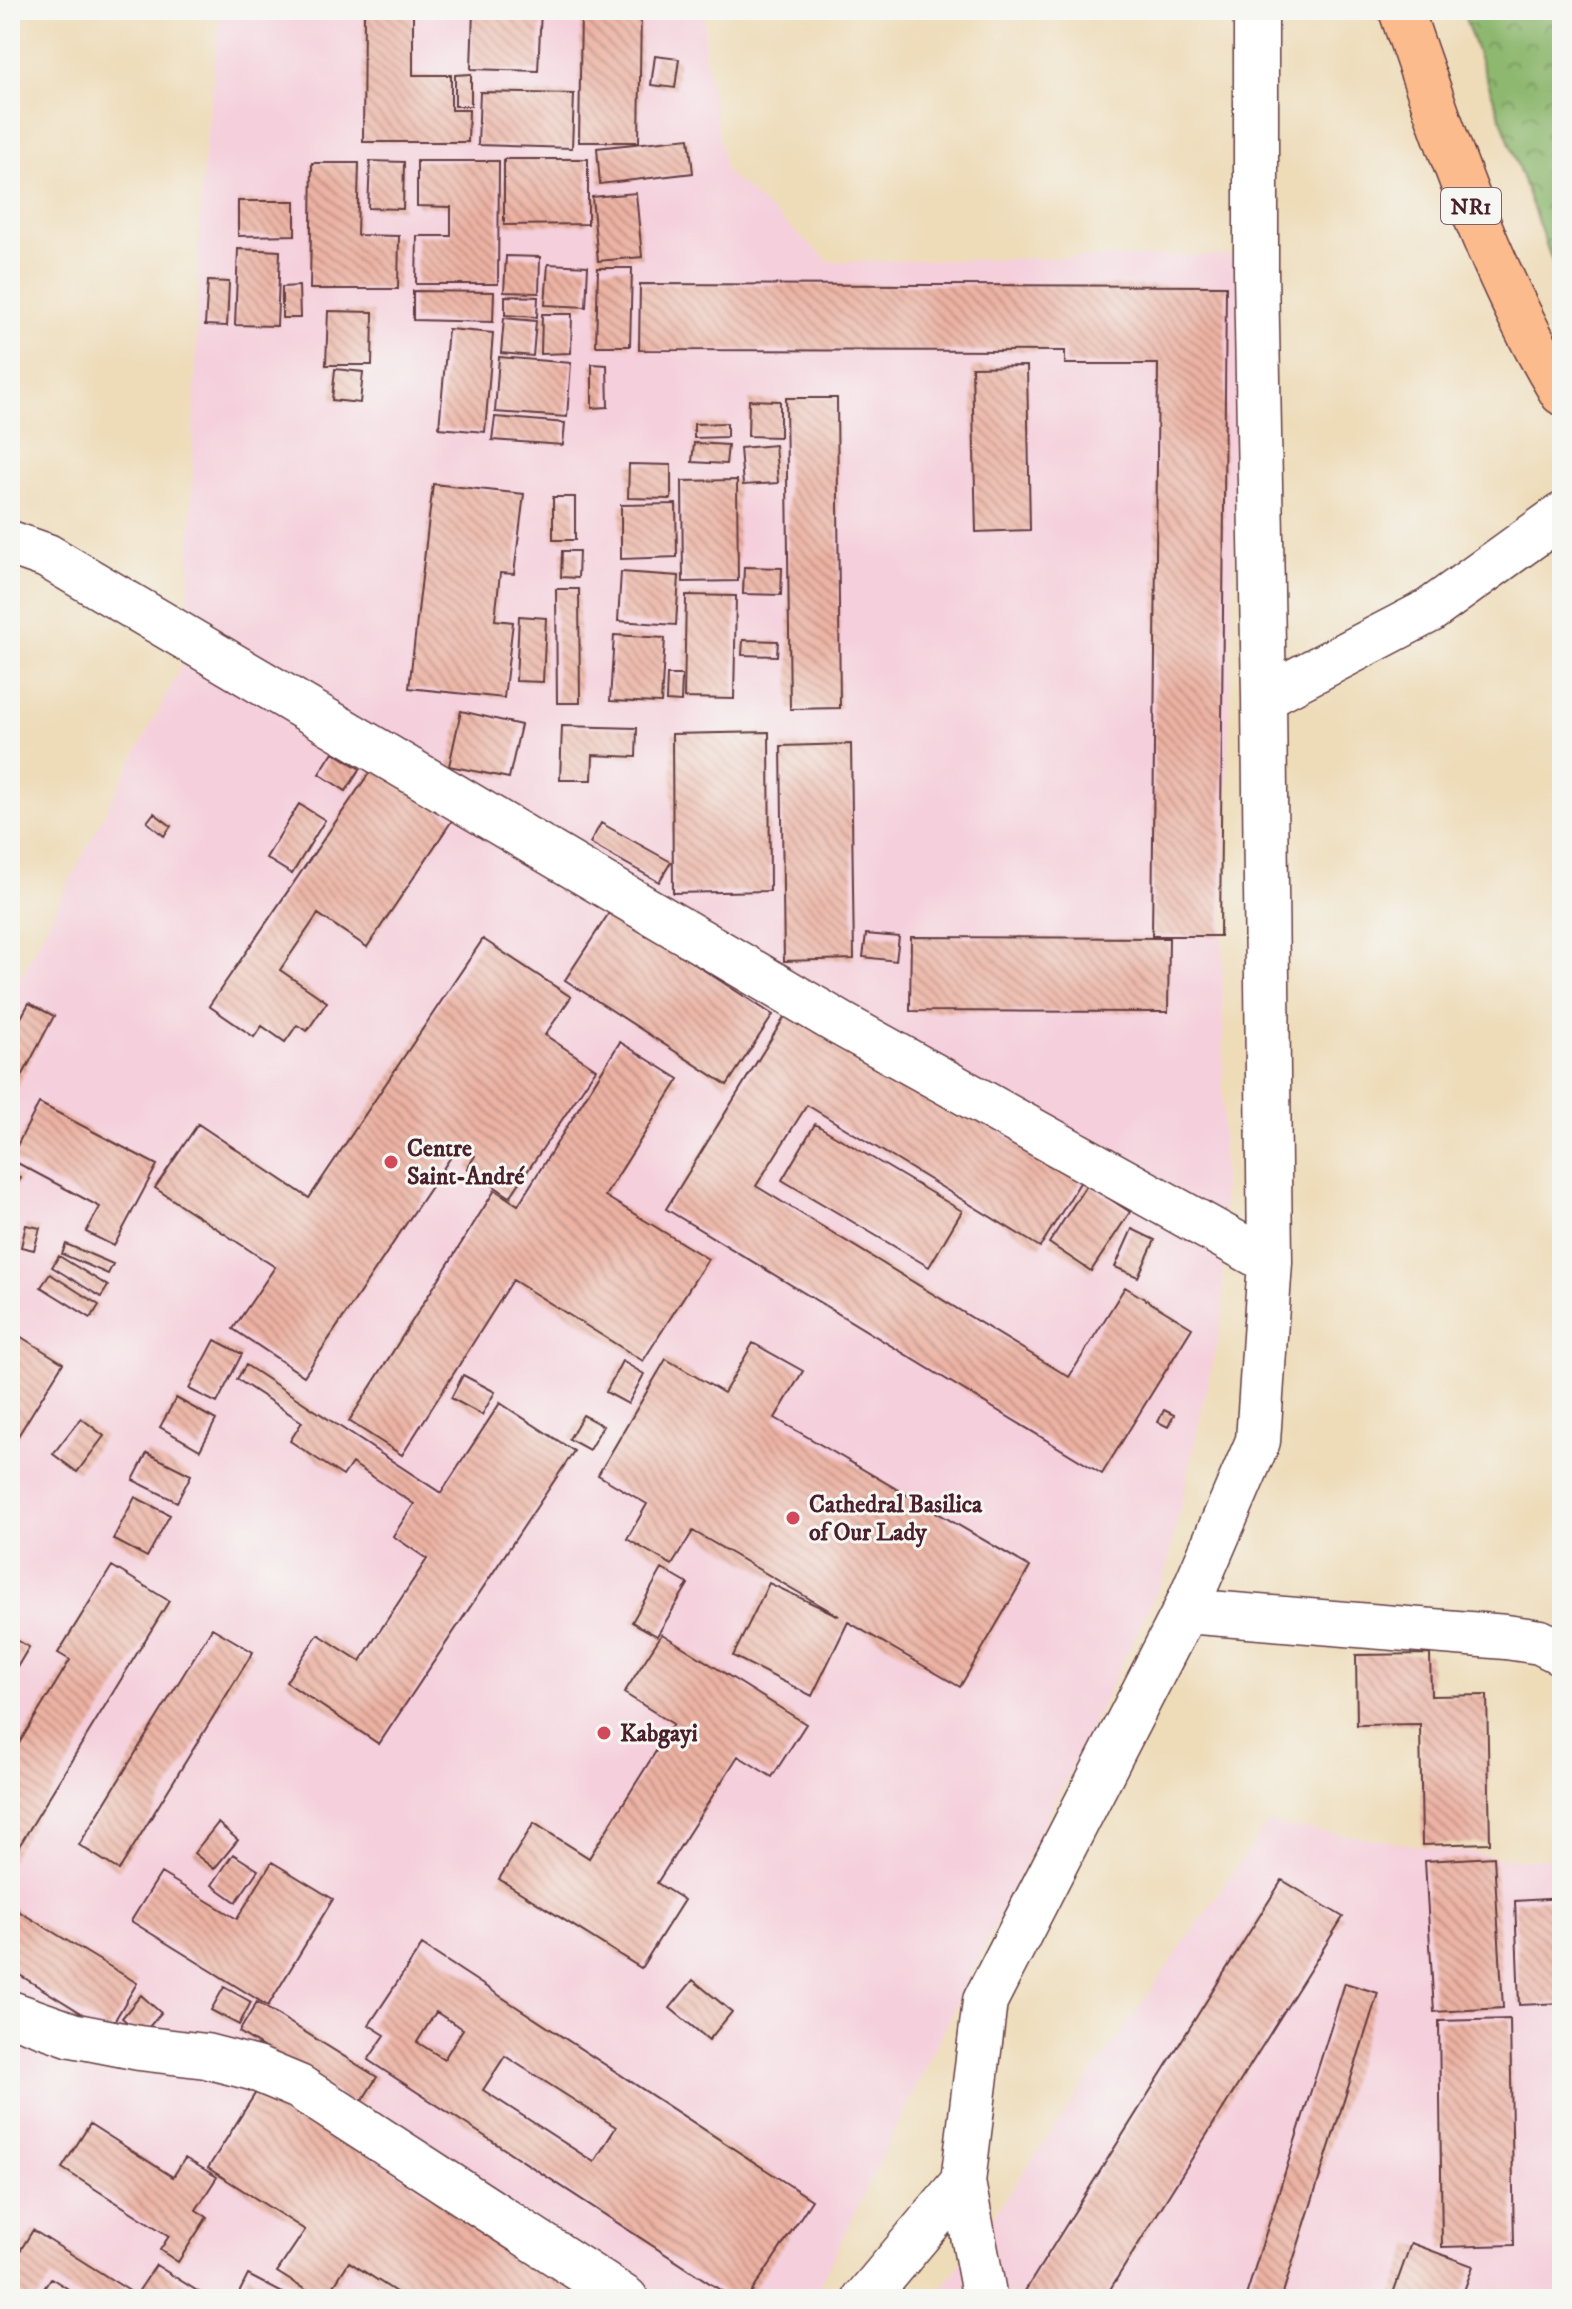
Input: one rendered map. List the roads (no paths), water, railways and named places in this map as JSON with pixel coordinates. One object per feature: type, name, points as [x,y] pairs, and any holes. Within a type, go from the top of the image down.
[{"type":"highway","name":"NR1","points":[[1401,10],[1466,196],[1537,351],[1562,393]]},
{"type":"street","points":[[985,2299],[963,2182],[985,2001],[1185,1611],[1258,1441],[1270,1262],[1256,272],[1256,10]]},
{"type":"street","points":[[1264,697],[1429,611],[1562,515]]},
{"type":"street","points":[[10,543],[47,556],[841,1024],[1270,1262]]},
{"type":"street","points":[[1185,1611],[1506,1637],[1540,1642],[1562,1653]]},
{"type":"street","points":[[10,2013],[72,2035],[139,2048],[206,2056],[256,2069],[299,2087],[626,2299]]},
{"type":"street","points":[[865,2299],[963,2182]]},
{"type":"place","name":"Centre Saint-André","points":[[391,1162]]},
{"type":"place","name":"Cathedral Basilica of Our Lady","points":[[793,1518]]},
{"type":"place","name":"Kabgayi","points":[[604,1733]]}]
